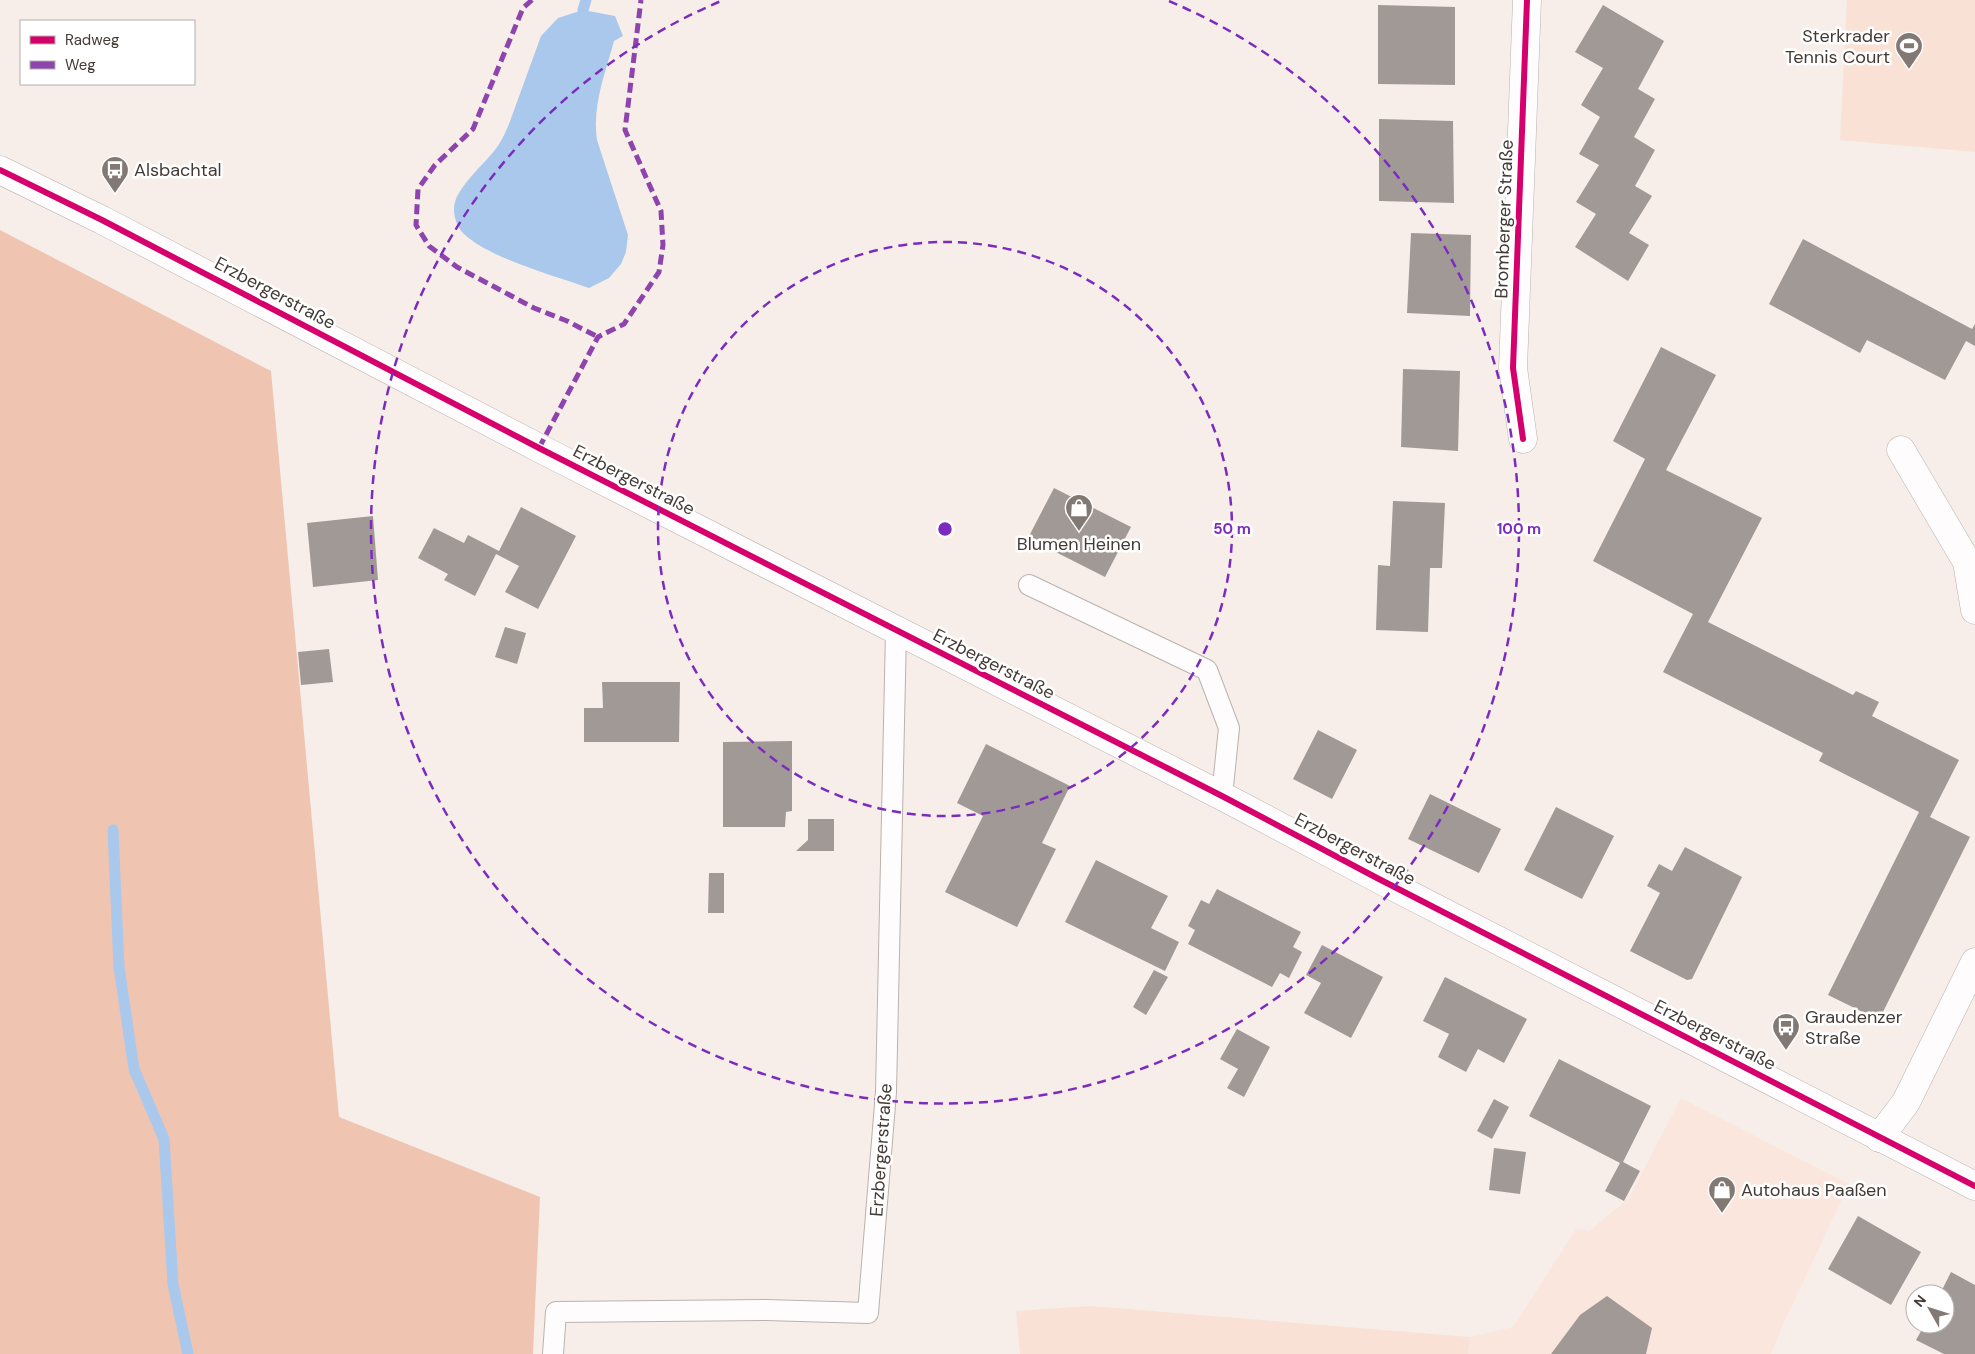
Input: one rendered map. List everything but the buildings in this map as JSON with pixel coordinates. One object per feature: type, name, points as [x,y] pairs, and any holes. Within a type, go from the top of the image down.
[{"type":"street","name":"Bromberger Straße","points":[[1523,439],[1513,368],[1527,0]]},
{"type":"street","name":"Erzbergerstraße","points":[[0,170],[111,224],[530,444],[1222,796],[1879,1138],[1975,1186]]},
{"type":"street","points":[[1901,450],[1967,562],[1975,610]]},
{"type":"street","points":[[1879,1138],[1906,1102],[1975,962]]},
{"type":"lane","points":[[1029,585],[1207,670],[1229,728],[1222,796]]},
{"type":"lane","name":"Erzbergerstraße","points":[[553,1354],[556,1312],[766,1310],[868,1313],[886,1092],[896,631]]},
{"type":"shaded area","name":"Sterkrader Tennis Court","points":[[1847,0],[1975,0],[1975,152],[1840,140]]},
{"type":"shaded area","points":[[0,230],[271,371],[339,1117],[540,1197],[533,1354],[0,1354]]},
{"type":"shaded area","name":"Autohaus Paaßen","points":[[1681,1098],[1849,1184],[1771,1354],[1468,1354],[1470,1337],[1513,1327],[1576,1229],[1589,1231],[1629,1198]]},
{"type":"shaded area","points":[[1090,1306],[1470,1337],[1468,1354],[1020,1354],[1016,1311]]},
{"type":"water","points":[[583,10],[615,16],[623,36],[614,41],[600,90],[596,127],[597,140],[628,235],[626,252],[621,264],[609,278],[589,288],[523,266],[489,251],[475,243],[461,231],[454,215],[455,202],[462,189],[503,138],[541,36],[558,18]]},
{"type":"waterway","points":[[583,10],[586,0]]},
{"type":"waterway","points":[[113,830],[119,967],[134,1069],[164,1139],[173,1284],[188,1354]]},
{"type":"marked path","points":[[532,0],[523,8],[473,129],[435,165],[418,189],[416,225],[429,246],[457,267],[534,308],[567,321],[598,337]]},
{"type":"marked path","points":[[539,448],[598,337],[624,324],[659,272],[663,245],[661,211],[625,130],[641,0]]},
{"type":"cycle path","points":[[1523,439],[1513,368],[1527,0]]},
{"type":"cycle path","points":[[0,170],[102,220],[539,448],[1222,796],[1377,878],[1975,1186]]},
{"type":"place","name":"Sterkrader Tennis Court","points":[[1909,70]]},
{"type":"place","name":"Alsbachtal","points":[[115,194]]},
{"type":"place","name":"Blumen Heinen","points":[[1079,532]]},
{"type":"place","name":"Graudenzer Straße","points":[[1786,1051]]},
{"type":"place","name":"Autohaus Paaßen","points":[[1722,1214]]}]
